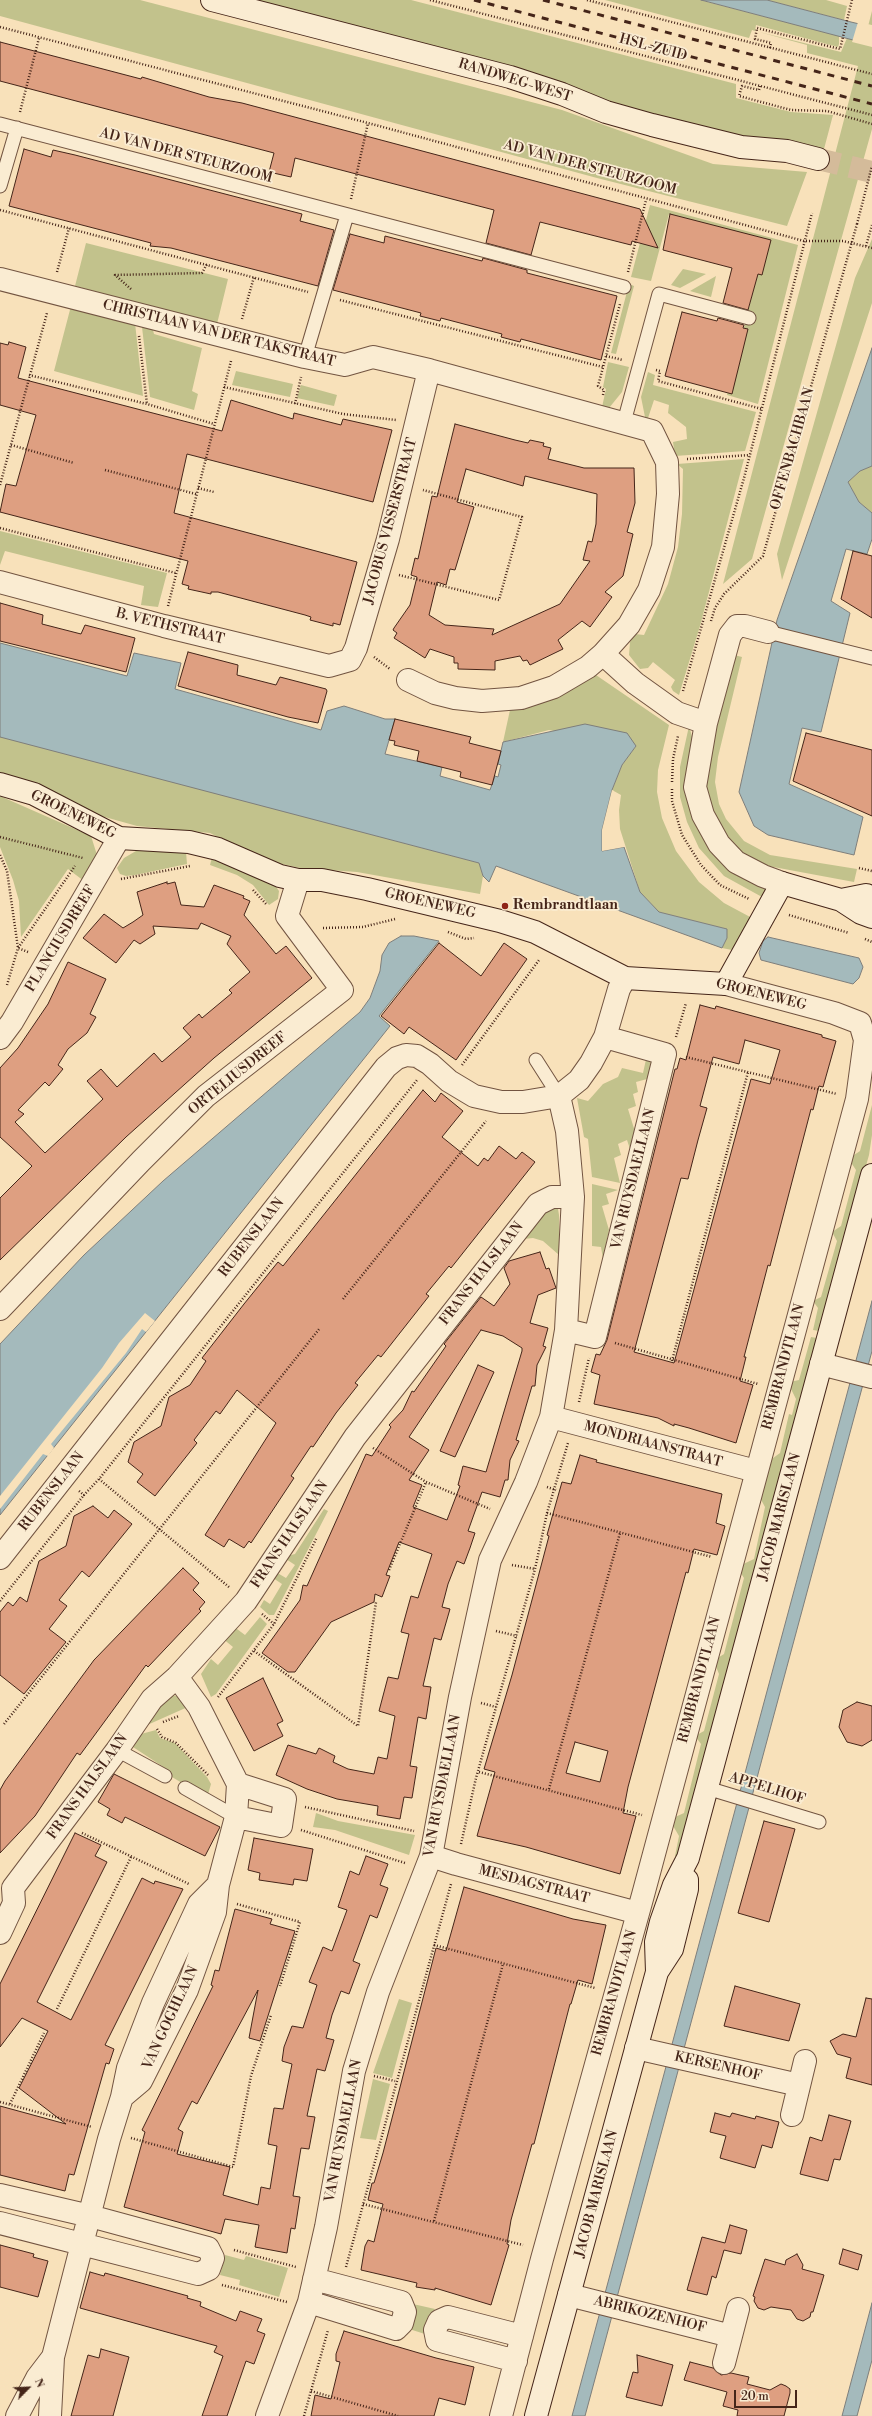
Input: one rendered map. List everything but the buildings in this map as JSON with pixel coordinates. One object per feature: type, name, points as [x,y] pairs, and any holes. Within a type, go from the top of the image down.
[{"type":"street","name":"RANDWEG-WEST","points":[[212,0],[510,77],[562,94],[606,112],[652,125],[741,147],[787,151],[818,159]]},
{"type":"street","name":"CHRISTIAAN VAN DER TAKSTRAAT","points":[[0,279],[53,294],[135,313],[344,366],[372,357],[429,370],[624,422],[652,431],[666,458]]},
{"type":"street","name":"JACOBUS VISSERSTRAAT","points":[[340,664],[350,660],[356,648],[379,570],[429,370]]},
{"type":"street","points":[[408,680],[435,693],[455,698],[482,702],[520,698],[554,687],[588,667],[604,654],[629,625],[649,590],[663,547],[668,494],[666,458]]},
{"type":"street","name":"B. VETHSTRAAT","points":[[0,582],[164,626],[329,666],[340,664]]},
{"type":"street","points":[[768,632],[745,626],[737,626],[730,634],[706,723],[695,787],[703,816],[719,844],[736,862],[763,876],[782,883],[841,900],[861,914],[872,917]]},
{"type":"street","points":[[604,654],[635,683],[676,713],[706,723]]},
{"type":"street","name":"GROENEWEG","points":[[0,784],[34,794],[120,838],[189,842],[218,849],[280,876],[298,880],[322,880],[367,889],[500,921],[535,932],[625,978],[726,984],[834,1013],[860,1024]]},
{"type":"street","name":"PLANCIUSDREEF","points":[[0,1038],[12,1022],[120,838]]},
{"type":"street","points":[[287,916],[298,880]]},
{"type":"street","points":[[726,984],[782,883]]},
{"type":"street","points":[[841,900],[866,895],[872,897]]},
{"type":"street","name":"ORTELIUSDREEF","points":[[0,1309],[141,1161],[206,1096],[342,990],[287,916]]},
{"type":"street","points":[[559,1096],[578,1080],[591,1063],[605,1037],[619,989],[625,978]]},
{"type":"street","name":"REMBRANDTLAAN","points":[[501,2416],[857,1099],[865,1040],[860,1024]]},
{"type":"street","name":"VAN RUYSDAELLAAN","points":[[595,1337],[665,1054],[605,1037]]},
{"type":"street","name":"RUBENSLAAN","points":[[0,1558],[386,1067],[396,1058],[406,1055],[417,1056],[430,1064],[449,1081],[474,1096],[501,1102],[523,1102],[559,1096]]},
{"type":"street","name":"VAN RUYSDAELLAAN","points":[[267,2416],[308,2304],[326,2227],[354,2071],[378,1992],[430,1854],[459,1705],[490,1560],[526,1482],[551,1417],[566,1330],[573,1196],[567,1131],[559,1096]]},
{"type":"street","name":"JACOB MARISLAAN","points":[[536,2416],[657,1972],[656,1942],[661,1922],[674,1885],[688,1858],[872,1175]]},
{"type":"street","name":"FRANS HALSLAAN","points":[[0,1933],[14,1904],[7,1889],[61,1824],[117,1750],[152,1699],[177,1677],[246,1601],[356,1437],[538,1204],[552,1197],[573,1196]]},
{"type":"street","points":[[566,1330],[595,1337]]},
{"type":"street","points":[[821,1364],[870,1376]]},
{"type":"street","name":"MONDRIAANSTRAAT","points":[[551,1417],[756,1471]]},
{"type":"street","points":[[177,1677],[199,1707],[238,1784],[285,1799],[281,1826],[236,1817]]},
{"type":"street","name":"VAN GOGHLAAN","points":[[50,2416],[53,2358],[111,2132],[122,2097],[141,2081],[187,1990],[215,1912],[215,1892],[236,1817],[238,1784]]},
{"type":"street","name":"MESDAGSTRAAT","points":[[430,1854],[456,1864],[638,1913]]},
{"type":"street","name":"KERSENHOF","points":[[636,2048],[799,2085]]},
{"type":"street","points":[[792,2115],[805,2061]]},
{"type":"street","points":[[0,2195],[90,2216],[208,2248],[213,2258],[210,2269],[198,2274],[0,2224]]},
{"type":"street","points":[[308,2304],[334,2308],[396,2329],[402,2323],[405,2312],[401,2302],[341,2286],[315,2273]]},
{"type":"street","name":"ABRIKOZENHOF","points":[[569,2295],[731,2336]]},
{"type":"street","points":[[724,2363],[738,2309]]},
{"type":"street","points":[[516,2361],[437,2340],[435,2330],[439,2321],[448,2317],[522,2336]]},
{"type":"street","name":"VAN GOGHLAAN","points":[[17,2416],[37,2378],[53,2358]]},
{"type":"lane","name":"AD VAN DER STEURZOOM","points":[[0,124],[624,287]]},
{"type":"lane","points":[[0,186],[17,128]]},
{"type":"lane","points":[[305,357],[347,215]]},
{"type":"lane","points":[[624,422],[659,294],[749,318]]},
{"type":"lane","points":[[768,632],[872,658]]},
{"type":"lane","points":[[536,1060],[559,1096]]},
{"type":"lane","points":[[117,1750],[165,1776]]},
{"type":"lane","points":[[185,1788],[236,1817]]},
{"type":"lane","name":"APPELHOF","points":[[707,1788],[819,1822]]},
{"type":"path","name":"HSL-ZUID","points":[[430,0],[872,115]]},
{"type":"path","points":[[587,0],[872,74]]},
{"type":"path","points":[[770,48],[771,43],[755,39],[758,28],[840,49],[852,0]]},
{"type":"path","name":"AD VAN DER STEURZOOM","points":[[0,27],[368,123],[804,242],[851,242],[872,248]]},
{"type":"path","points":[[17,128],[39,38]]},
{"type":"path","points":[[760,86],[759,90],[742,86],[739,96],[791,110],[826,111],[872,124]]},
{"type":"path","points":[[347,215],[368,123]]},
{"type":"path","name":"OFFENBACHBAAN","points":[[709,628],[715,608],[724,594],[763,556],[872,166]]},
{"type":"path","points":[[641,221],[646,200]]},
{"type":"path","points":[[0,210],[207,264],[254,278],[603,367]]},
{"type":"path","points":[[676,713],[750,455],[812,213]]},
{"type":"path","points":[[866,246],[872,225]]},
{"type":"path","points":[[60,260],[69,228]]},
{"type":"path","points":[[147,404],[133,291],[115,275],[202,273],[207,264]]},
{"type":"path","points":[[164,626],[176,572],[214,424],[236,339],[254,278]]},
{"type":"path","points":[[0,486],[29,375],[53,294]]},
{"type":"path","points":[[606,356],[660,371],[658,381],[762,409]]},
{"type":"path","points":[[295,404],[305,357]]},
{"type":"path","points":[[598,386],[602,371]]},
{"type":"path","points":[[29,375],[147,404],[214,424]]},
{"type":"path","points":[[224,387],[343,414],[416,422]]},
{"type":"path","points":[[11,445],[74,463]]},
{"type":"path","points":[[666,458],[750,455]]},
{"type":"path","points":[[105,470],[196,494]]},
{"type":"path","points":[[379,570],[499,600],[522,516],[401,484]]},
{"type":"path","points":[[198,488],[214,492]]},
{"type":"path","points":[[0,528],[176,572]]},
{"type":"path","points":[[356,648],[366,651],[408,680]]},
{"type":"path","points":[[0,837],[82,858],[122,880],[195,866]]},
{"type":"path","points":[[0,855],[7,871],[18,948]]},
{"type":"path","points":[[5,990],[18,948],[82,858]]},
{"type":"path","points":[[859,868],[872,871]]},
{"type":"path","points":[[252,889],[271,911],[287,916]]},
{"type":"path","name":"GROENEWEG","points":[[320,928],[363,927],[383,921],[403,918]]},
{"type":"path","name":"GROENEWEG","points":[[443,931],[466,939],[478,937]]},
{"type":"path","points":[[18,948],[48,960]]},
{"type":"path","points":[[533,955],[539,960],[546,962]]},
{"type":"path","points":[[449,1081],[539,960]]},
{"type":"path","points":[[676,1038],[688,993],[687,982]]},
{"type":"path","points":[[679,1056],[857,1099]]},
{"type":"path","points":[[274,1624],[99,1479],[430,1064]]},
{"type":"path","points":[[672,1361],[748,1072]]},
{"type":"path","points":[[343,1299],[501,1102]]},
{"type":"path","points":[[4,1724],[161,1530],[320,1328]]},
{"type":"path","points":[[341,2286],[535,1569],[547,1513],[556,1490],[574,1424],[595,1337],[672,1361],[778,1390]]},
{"type":"path","points":[[356,1437],[426,1482],[509,1518]]},
{"type":"path","points":[[389,1570],[426,1482]]},
{"type":"path","points":[[0,1601],[84,1495]]},
{"type":"path","points":[[547,1513],[732,1562]]},
{"type":"path","points":[[208,1800],[212,1783],[209,1776],[176,1743],[162,1737],[154,1726],[199,1707],[210,1706],[274,1624],[320,1531]]},
{"type":"path","points":[[550,1789],[620,1533]]},
{"type":"path","points":[[254,1651],[358,1726],[376,1602]]},
{"type":"path","points":[[479,1772],[550,1789],[662,1821]]},
{"type":"path","points":[[285,1799],[430,1854]]},
{"type":"path","points":[[61,1824],[215,1892],[300,1922],[280,1986]]},
{"type":"path","points":[[281,1826],[430,1854]]},
{"type":"path","points":[[57,2009],[131,1856]]},
{"type":"path","points":[[434,1945],[615,1993]]},
{"type":"path","points":[[434,2221],[503,1964]]},
{"type":"path","points":[[0,2102],[233,2167],[251,2076],[271,2015]]},
{"type":"path","points":[[10,2104],[44,2033]]},
{"type":"path","points":[[363,2204],[434,2221],[545,2251]]},
{"type":"path","points":[[208,2248],[220,2246],[315,2273]]},
{"type":"path","points":[[198,2274],[219,2285],[308,2304]]},
{"type":"path","points":[[304,2416],[334,2308]]},
{"type":"path","points":[[312,2390],[398,2416]]},
{"type":"path","points":[[381,2416],[382,2412]]},
{"type":"green space","points":[[0,0],[140,0],[562,110],[713,164],[807,172],[787,226],[597,178],[0,16]]},
{"type":"green space","points":[[256,0],[411,0],[736,84],[736,98],[791,112],[833,115],[824,149],[736,136],[623,106],[466,55]]},
{"type":"green space","points":[[605,0],[700,0],[839,36],[839,44],[838,47],[756,25],[755,31],[752,30],[749,38]]},
{"type":"green space","points":[[767,0],[826,0],[847,6],[844,20]]},
{"type":"green space","points":[[872,11],[872,129],[752,559],[723,584],[858,66],[807,53],[807,45],[759,32],[841,52],[847,38],[864,42]]},
{"type":"green space","points":[[650,205],[798,245],[758,404],[727,395],[766,240],[669,214],[651,281],[631,277]]},
{"type":"green space","points":[[872,239],[872,303],[782,580],[777,554],[855,278]]},
{"type":"green space","points":[[86,243],[228,279],[217,324],[75,286]]},
{"type":"green space","points":[[683,269],[706,274],[680,288],[671,285]]},
{"type":"green space","points":[[716,276],[711,297],[690,291]]},
{"type":"green space","points":[[629,284],[634,286],[616,354],[611,353]]},
{"type":"green space","points":[[71,306],[135,323],[143,396],[54,371]]},
{"type":"green space","points":[[142,327],[153,330],[154,334],[202,348],[192,391],[198,394],[194,410],[150,397]]},
{"type":"green space","points":[[608,362],[629,367],[622,392],[609,408],[602,407],[606,389],[603,387]]},
{"type":"green space","points":[[236,371],[293,384],[290,397],[232,385]]},
{"type":"green space","points":[[648,372],[655,375],[653,385],[756,412],[745,451],[675,456],[673,442],[687,439],[686,427],[668,413],[669,405],[654,400],[648,418],[645,417],[641,397]]},
{"type":"green space","points":[[301,385],[337,395],[334,406],[297,398]]},
{"type":"green space","points":[[744,459],[700,626],[679,695],[673,691],[671,687],[675,680],[653,662],[648,668],[640,669],[629,655],[630,642],[635,634],[644,635],[668,584],[678,547],[682,514],[683,469],[677,464]]},
{"type":"green space","points":[[872,466],[872,513],[859,502],[848,482],[860,471]]},
{"type":"green space","points":[[0,531],[167,573],[158,607],[141,605],[144,586],[5,551],[0,565]]},
{"type":"green space","points":[[734,655],[742,657],[718,757],[715,782],[719,804],[726,819],[744,841],[770,855],[857,869],[854,882],[768,866],[743,853],[723,832],[711,806],[706,784],[709,756]]},
{"type":"green space","points":[[593,673],[669,725],[658,770],[657,792],[662,818],[676,851],[699,882],[724,903],[752,918],[732,950],[722,948],[727,938],[727,929],[659,912],[640,892],[620,829],[619,810],[621,795],[612,790],[622,765],[636,746],[549,730],[503,742],[510,710],[527,706]]},
{"type":"green space","points":[[689,726],[693,740],[686,774],[688,800],[701,834],[730,867],[767,885],[762,897],[724,876],[699,848],[687,822],[680,797],[680,767]]},
{"type":"green space","points":[[0,735],[479,863],[483,876],[480,894],[357,872],[300,868],[260,859],[210,833],[137,826],[94,814],[33,783],[0,773]]},
{"type":"green space","points":[[0,796],[91,836],[97,855],[84,881],[68,869],[21,937],[19,901],[13,880],[0,847]]},
{"type":"green space","points":[[149,849],[186,852],[187,864],[135,875],[126,876],[120,874],[117,868],[124,858],[136,851]]},
{"type":"green space","points":[[212,857],[259,879],[274,884],[279,891],[278,899],[269,905],[253,885],[237,875],[210,865]]},
{"type":"green space","points":[[647,1055],[655,1059],[649,1087],[647,1079],[636,1082],[638,1092],[633,1094],[636,1106],[628,1109],[636,1135],[631,1152],[627,1140],[618,1144],[621,1155],[614,1158],[620,1183],[592,1177],[588,1139],[584,1137],[577,1098],[588,1101],[603,1084],[618,1077],[622,1068],[643,1073]]},
{"type":"green space","points":[[872,1105],[872,1135],[869,1155],[819,1331],[813,1330],[818,1308],[813,1301],[821,1297],[837,1241],[832,1232],[841,1226],[856,1170],[850,1161],[851,1157],[860,1151]]},
{"type":"green space","points":[[592,1184],[618,1190],[606,1194],[609,1204],[602,1206],[609,1230],[603,1259],[601,1247],[592,1246]]},
{"type":"green space","points":[[552,1207],[558,1209],[559,1215],[559,1255],[543,1241],[533,1238],[523,1239],[546,1209]]},
{"type":"green space","points":[[811,1337],[817,1338],[677,1857],[675,1856],[679,1836],[672,1824],[673,1818],[684,1813],[701,1744],[695,1736],[704,1731],[719,1674],[715,1664],[716,1659],[724,1654],[744,1578],[737,1567],[754,1559],[765,1507],[759,1496],[769,1461],[780,1453],[789,1414],[792,1415],[796,1399],[790,1387],[790,1382],[799,1380]]},
{"type":"green space","points":[[324,1509],[328,1511],[274,1615],[269,1615],[260,1607],[264,1600],[270,1604],[282,1584],[270,1576],[274,1571],[286,1578],[295,1565],[283,1557],[295,1554]]},
{"type":"green space","points":[[260,1617],[267,1624],[216,1694],[211,1697],[201,1674],[211,1659],[218,1665],[233,1647],[222,1638],[233,1626],[245,1635]]},
{"type":"green space","points":[[171,1695],[182,1697],[190,1706],[136,1730]]},
{"type":"green space","points":[[156,1730],[160,1738],[175,1743],[207,1777],[211,1784],[207,1798],[167,1774],[168,1770],[133,1747],[141,1734]]},
{"type":"green space","points":[[316,1813],[338,1821],[415,1835],[409,1855],[335,1830],[313,1827]]},
{"type":"green space","points":[[399,1999],[412,2003],[392,2078],[373,2073]]},
{"type":"green space","points":[[373,2079],[390,2084],[376,2140],[360,2138]]},
{"type":"green space","points":[[225,2255],[244,2260],[246,2256],[288,2268],[279,2297],[239,2285],[240,2280],[220,2275]]},
{"type":"green space","points":[[413,2304],[435,2309],[430,2316],[427,2325],[428,2335],[406,2328]]},
{"type":"shaded area","points":[[701,0],[767,0],[872,27],[872,45]]},
{"type":"shaded area","points":[[872,348],[872,466],[860,471],[848,482],[859,502],[872,513],[872,539],[867,554],[846,549],[831,601],[850,613],[821,732],[802,728],[789,784],[863,817],[854,855],[768,835],[754,826],[739,792],[777,620]]},
{"type":"shaded area","points":[[0,643],[127,676],[134,653],[181,663],[175,689],[321,730],[327,711],[344,706],[385,719],[395,719],[385,754],[442,767],[440,776],[490,790],[495,776],[498,777],[501,765],[498,764],[503,742],[585,724],[627,733],[636,746],[622,765],[612,790],[602,830],[602,851],[624,847],[640,892],[659,912],[727,929],[727,938],[722,948],[496,866],[489,882],[483,876],[479,863],[0,737]]},
{"type":"shaded area","points":[[401,936],[414,936],[439,941],[379,1016],[390,1026],[0,1515],[0,1344],[84,1255],[163,1181],[360,1012],[370,998],[380,971],[382,955],[389,943]]},
{"type":"shaded area","points":[[768,937],[859,958],[863,967],[859,978],[853,984],[761,960],[759,953],[763,941]]},
{"type":"shaded area","points":[[872,1301],[872,1351],[585,2416],[572,2416]]},
{"type":"shaded area","points":[[872,2303],[872,2360],[857,2416],[842,2416]]},
{"type":"pier","points":[[858,22],[872,25],[872,47],[852,42]]},
{"type":"pier","points":[[612,790],[614,791],[604,830],[604,849],[624,845],[624,847],[602,851],[602,830]]},
{"type":"pier","points":[[145,1313],[155,1321],[146,1332],[142,1329],[126,1353],[51,1444],[54,1448],[48,1456],[43,1454],[0,1509],[0,1496],[102,1368],[119,1343]]},
{"type":"tunnel","points":[[818,159],[872,172]]},
{"type":"railway","points":[[474,0],[872,104]]},
{"type":"railway","points":[[543,0],[872,86]]},
{"type":"place","name":"Rembrandtlaan","points":[[505,906]]}]
